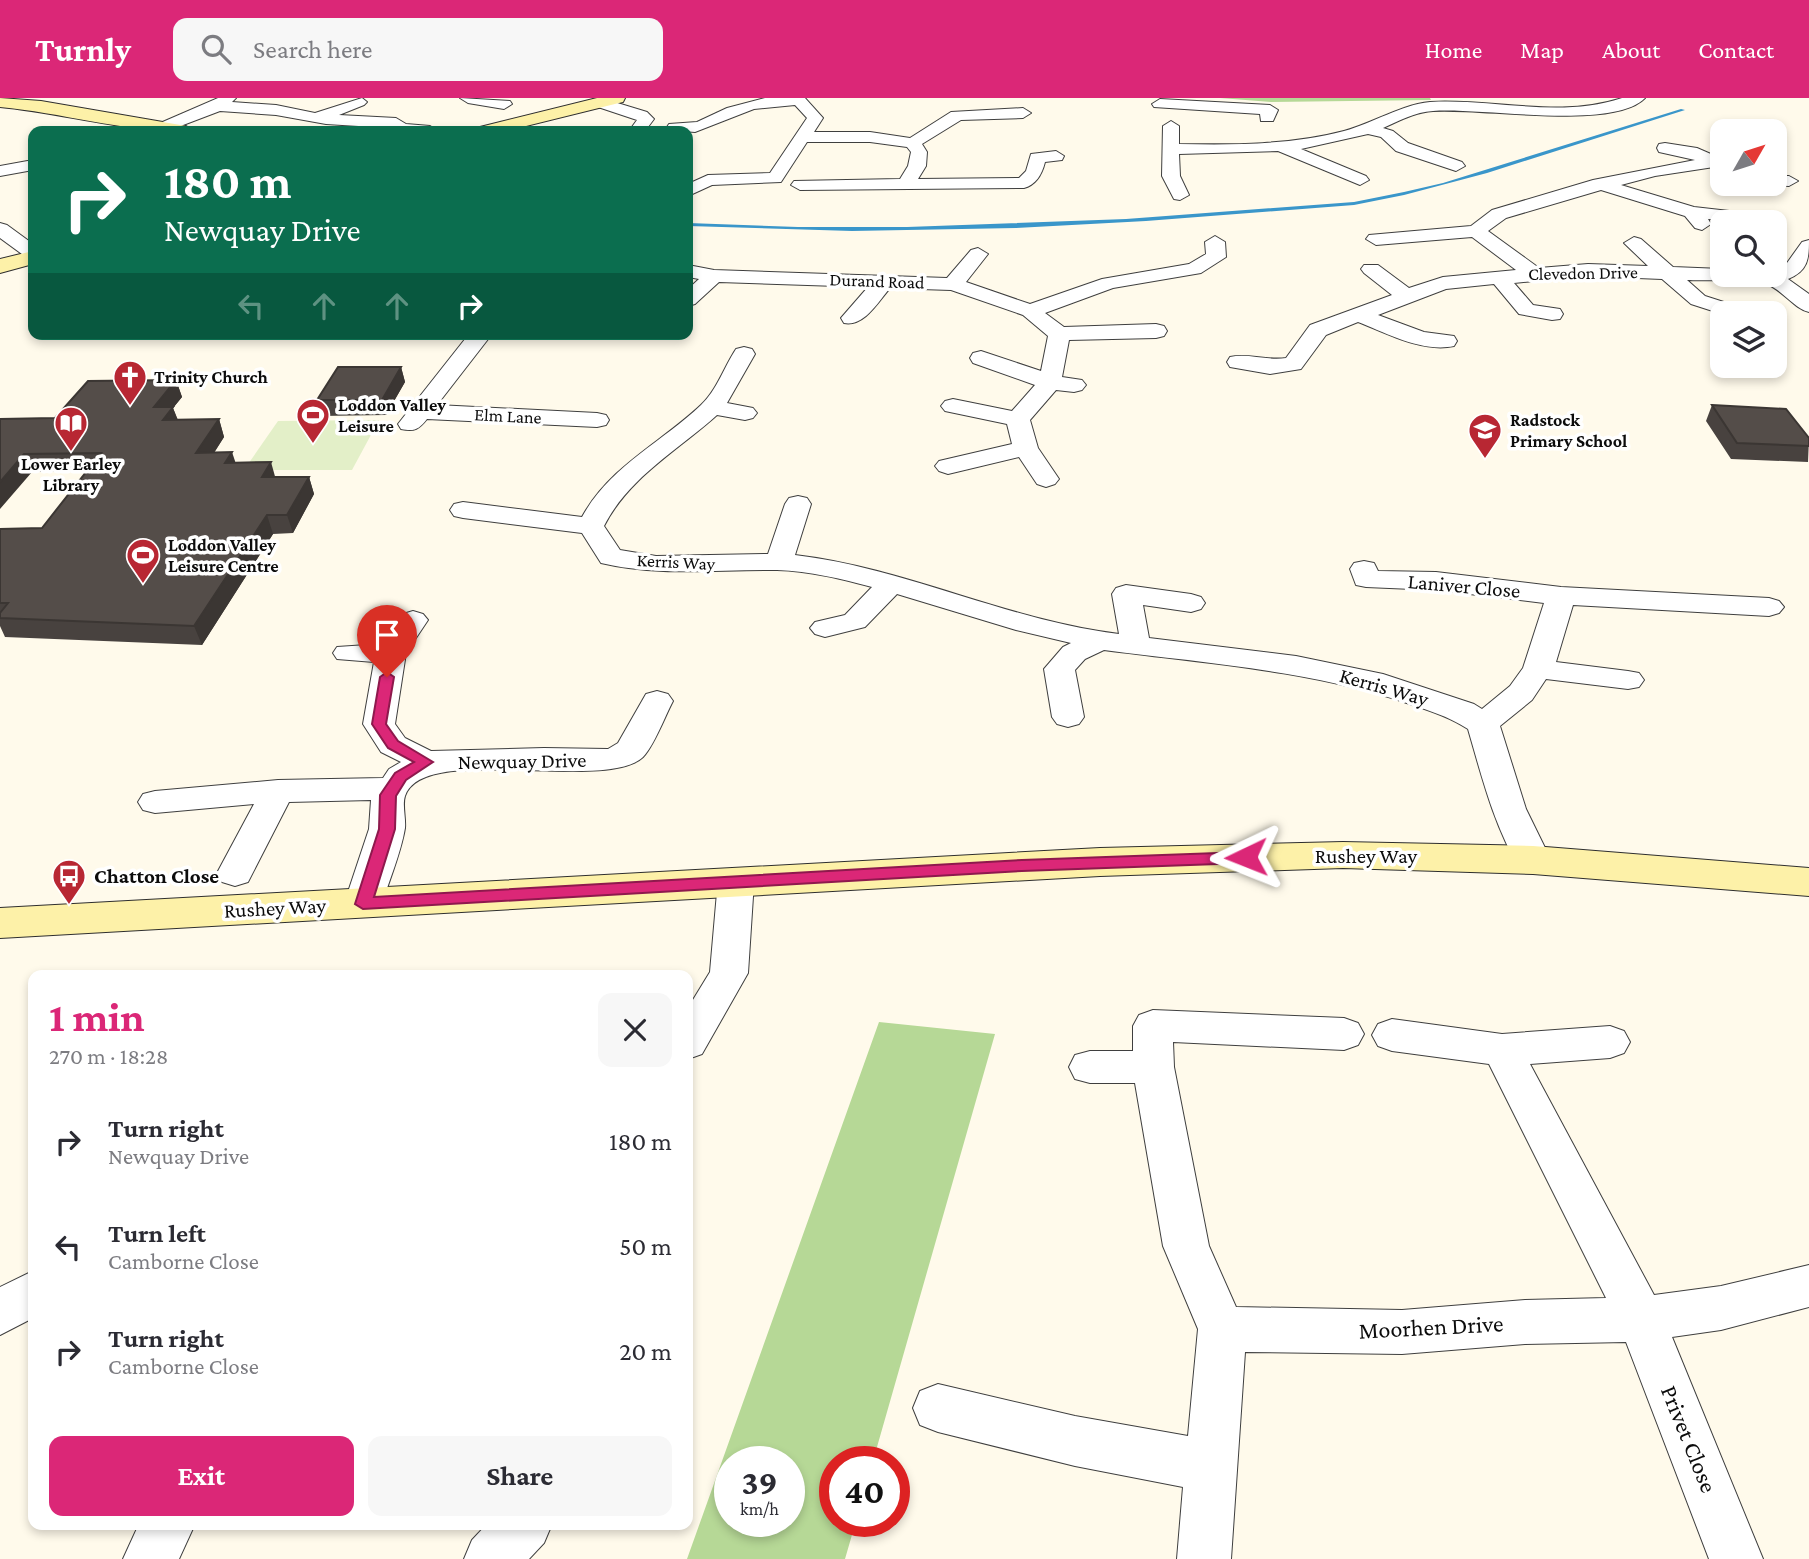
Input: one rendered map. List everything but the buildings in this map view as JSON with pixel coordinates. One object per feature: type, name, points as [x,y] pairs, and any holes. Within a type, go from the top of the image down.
[{"type":"street","points":[[468,98],[504,104]]},
{"type":"street","points":[[1172,149],[1218,150],[1280,146],[1369,129],[1430,106],[1584,112],[1637,98]]},
{"type":"street","points":[[693,129],[721,119],[738,108],[797,99],[815,118],[775,183],[703,178],[693,187]]},
{"type":"street","points":[[506,126],[609,100],[646,119],[641,126]]},
{"type":"street","points":[[0,102],[157,126]]},
{"type":"street","points":[[166,126],[223,102],[316,118],[403,121],[402,126]]},
{"type":"street","points":[[316,118],[359,102]]},
{"type":"street","points":[[1180,195],[1171,176],[1172,149],[1165,104],[1258,108],[1270,110],[1273,115]]},
{"type":"street","points":[[804,137],[870,138],[913,143],[957,115],[1003,117],[1023,113]]},
{"type":"street","points":[[1369,129],[1387,134],[1402,147],[1456,166]]},
{"type":"street","points":[[906,184],[917,166],[919,152],[913,143]]},
{"type":"street","points":[[1280,146],[1353,178]]},
{"type":"street","points":[[1665,148],[1691,148],[1710,159]]},
{"type":"street","points":[[1218,150],[1237,165]]},
{"type":"street","points":[[0,151],[12,162],[7,169]]},
{"type":"street","points":[[800,185],[1024,183],[1034,172],[1028,157],[1056,156]]},
{"type":"street","points":[[1386,236],[1476,231],[1499,214],[1600,184],[1654,171],[1710,164]]},
{"type":"street","points":[[7,169],[28,166]]},
{"type":"street","points":[[1171,176],[1191,175]]},
{"type":"street","points":[[1600,184],[1697,218],[1710,217]]},
{"type":"street","points":[[0,229],[22,223]]},
{"type":"street","points":[[0,229],[28,252]]},
{"type":"street","points":[[1476,231],[1532,273]]},
{"type":"street","points":[[1030,311],[1109,283],[1194,269],[1216,257],[1215,242]]},
{"type":"street","name":"Clevedon Drive","points":[[1634,243],[1668,273],[1688,303],[1710,306]]},
{"type":"street","points":[[1787,272],[1797,269],[1809,246]]},
{"type":"street","name":"Durand Road","points":[[953,284],[978,254]]},
{"type":"street","points":[[0,266],[28,258]]},
{"type":"street","name":"Durand Road","points":[[802,278],[820,258]]},
{"type":"street","points":[[1109,283],[1125,263]]},
{"type":"street","points":[[1371,269],[1405,295]]},
{"type":"street","name":"Clevedon Drive","points":[[1238,362],[1270,367],[1293,364],[1318,330],[1405,295],[1443,283],[1588,270],[1710,275]]},
{"type":"street","name":"Durand Road","points":[[693,272],[714,275],[953,284],[1030,311],[1059,334]]},
{"type":"street","points":[[693,295],[714,275]]},
{"type":"street","name":"Clevedon Drive","points":[[1499,276],[1521,314],[1552,314]]},
{"type":"street","points":[[852,318],[884,281]]},
{"type":"street","points":[[1787,287],[1809,306]]},
{"type":"street","points":[[1358,315],[1415,343],[1446,341]]},
{"type":"street","points":[[1018,419],[1049,382],[1059,334],[1156,331]]},
{"type":"street","name":"Elm Lane","points":[[476,340],[415,417],[597,420]]},
{"type":"street","points":[[1305,348],[1329,354]]},
{"type":"street","points":[[463,510],[591,526],[600,504],[637,465],[713,407],[744,354]]},
{"type":"street","points":[[981,358],[1049,382],[1074,385]]},
{"type":"street","points":[[953,406],[1018,419]]},
{"type":"street","points":[[713,407],[745,413]]},
{"type":"street","points":[[1018,419],[1026,448],[1046,479]]},
{"type":"street","points":[[948,466],[1026,448]]},
{"type":"street","points":[[779,562],[798,504]]},
{"type":"street","name":"Kerris Way","points":[[591,526],[611,557],[656,564],[779,562],[833,568],[1026,624],[1100,641],[1296,665],[1373,681],[1463,711],[1483,724]]},
{"type":"street","name":"Laniver Close","points":[[1365,580],[1436,581],[1680,613],[1769,607]]},
{"type":"street","points":[[825,628],[855,621],[891,584]]},
{"type":"street","points":[[1136,647],[1119,592],[1191,603]]},
{"type":"street","points":[[1533,860],[1510,809],[1483,724],[1521,693],[1538,669],[1561,596]]},
{"type":"street","points":[[413,620],[391,653],[379,724],[393,745],[426,762]]},
{"type":"street","points":[[1068,716],[1059,669],[1074,653],[1100,641]]},
{"type":"street","points":[[348,653],[391,653]]},
{"type":"street","points":[[1538,669],[1628,680]]},
{"type":"street","name":"Newquay Drive","points":[[426,762],[544,758],[614,760],[631,750],[657,701]]},
{"type":"street","points":[[363,904],[387,829],[388,795],[401,777],[426,762]]},
{"type":"street","points":[[155,802],[278,791],[392,789]]},
{"type":"street","points":[[235,873],[278,791]]},
{"type":"street","name":"Rushey Way","points":[[0,923],[736,881],[1208,858],[1343,855],[1533,860],[1809,882]]},
{"type":"street","points":[[693,1034],[729,973],[736,881]]},
{"type":"street","points":[[1204,1559],[1222,1329],[1186,1245],[1153,1067],[1153,1026],[1344,1034]]},
{"type":"street","points":[[1392,1035],[1502,1050],[1610,1042]]},
{"type":"street","points":[[1502,1050],[1641,1319]]},
{"type":"street","points":[[1090,1067],[1153,1067]]},
{"type":"street","name":"Moorhen Drive","points":[[1222,1329],[1402,1332],[1525,1322],[1641,1319],[1721,1308],[1809,1286]]},
{"type":"street","points":[[0,1314],[28,1295]]},
{"type":"street","name":"Privet Close","points":[[1641,1319],[1736,1559]]},
{"type":"street","points":[[938,1408],[1076,1441],[1213,1467]]},
{"type":"street","points":[[150,1559],[165,1530]]},
{"type":"street","points":[[491,1559],[519,1530]]},
{"type":"green space","points":[[1220,98],[1430,98],[1431,100],[1271,102]]},
{"type":"green space","name":"Loddon Valley Leisure","points":[[379,420],[352,470],[244,470],[278,421]]},
{"type":"green space","points":[[879,1022],[995,1034],[877,1446],[819,1446],[819,1537],[851,1537],[845,1559],[687,1559],[714,1483],[714,1537],[805,1537],[805,1446],[727,1446]]},
{"type":"waterway","points":[[693,225],[852,229],[1016,226],[1146,220],[1354,203],[1445,184],[1683,110]]},
{"type":"place","name":"Trinity Church","points":[[130,407]]},
{"type":"place","name":"Loddon Valley Leisure","points":[[313,445]]},
{"type":"place","name":"Lower Earley Library","points":[[71,453]]},
{"type":"place","name":"Radstock Primary School","points":[[1485,460]]},
{"type":"place","name":"Loddon Valley Leisure Centre","points":[[143,585]]},
{"type":"place","name":"Chatton Close","points":[[69,906]]},
{"type":"route","points":[[387,677],[379,724],[393,745],[426,762],[401,777],[388,795],[387,829],[363,904],[736,881],[1246,857]]}]
